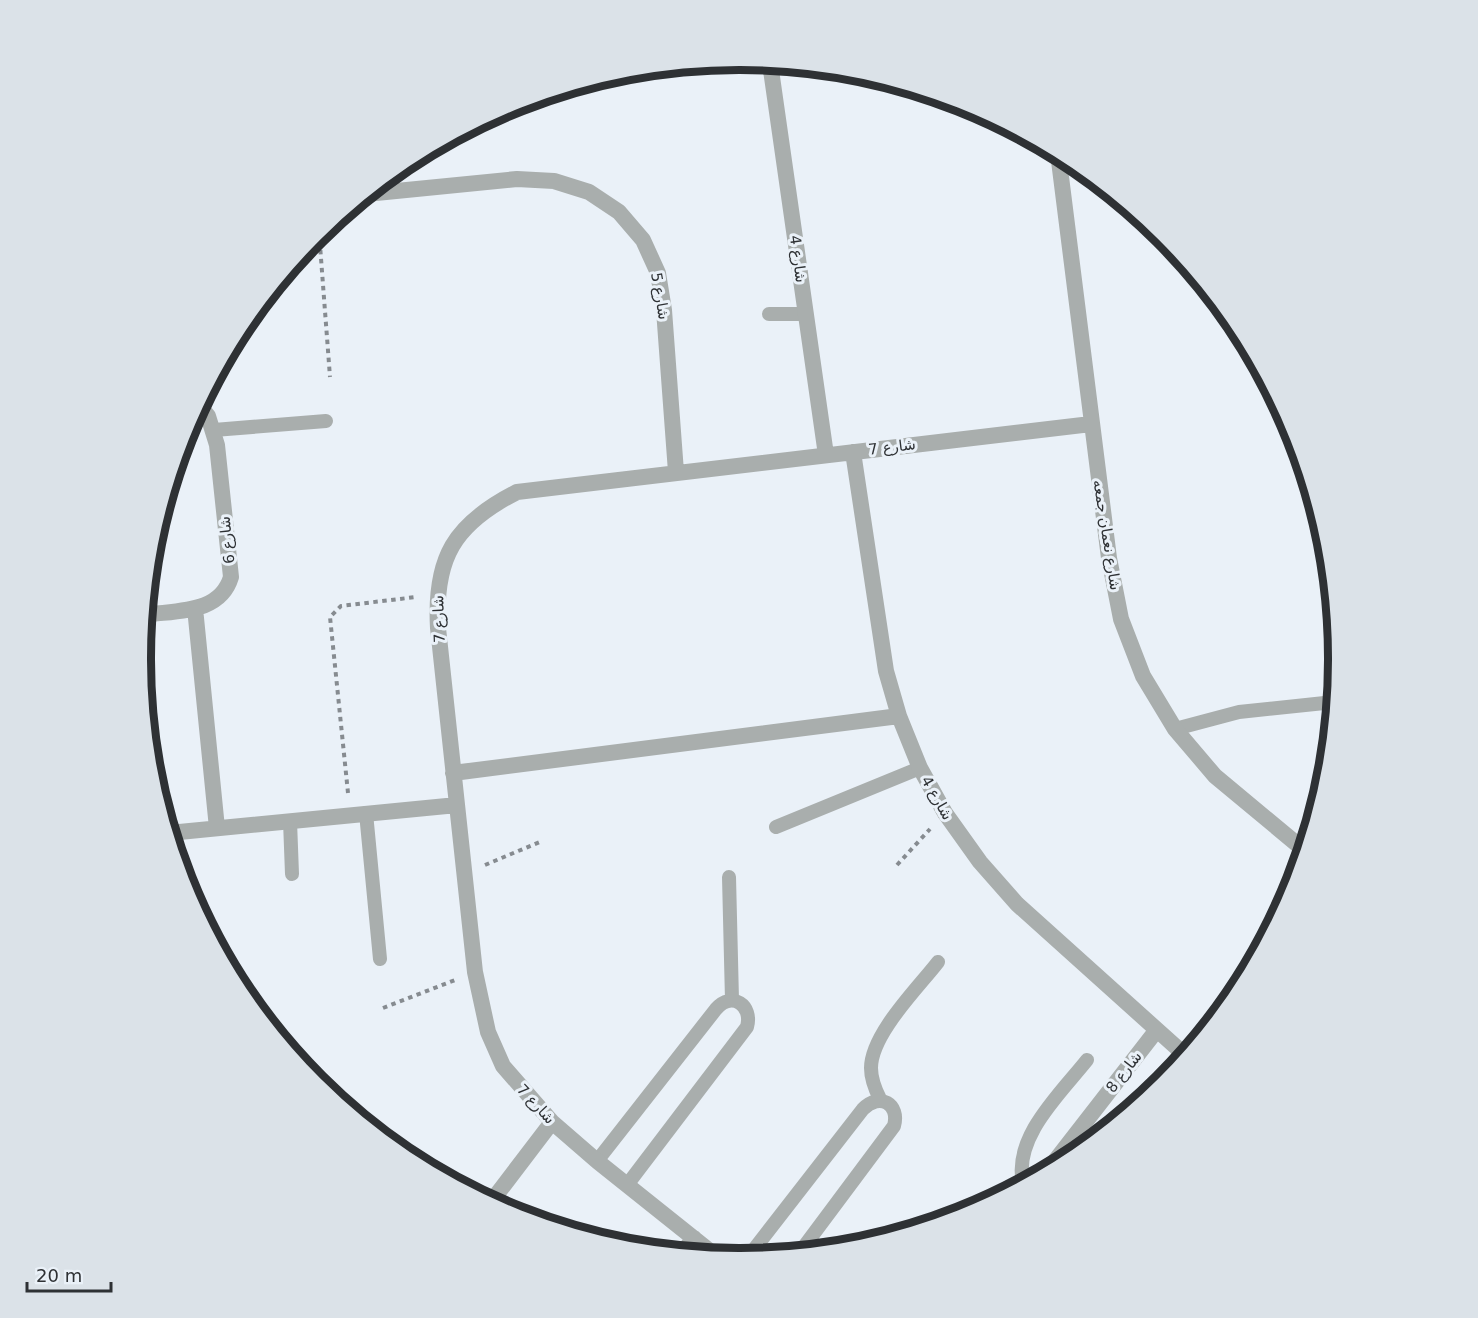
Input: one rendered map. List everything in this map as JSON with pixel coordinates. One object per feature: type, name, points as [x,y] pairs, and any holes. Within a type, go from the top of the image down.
[{"type":"street","name":"شارع 4","points":[[771,72],[826,455]]},
{"type":"street","name":"شارع نعمان جمعه","points":[[1060,166],[1108,558],[1121,618],[1143,676],[1175,729],[1215,776],[1297,844]]},
{"type":"street","name":"شارع 5","points":[[380,193],[517,179],[554,181],[589,192],[619,212],[643,240],[658,273],[676,472]]},
{"type":"street","name":"شارع 6","points":[[153,614],[195,608],[215,602],[228,587],[231,577],[214,430],[205,412]]},
{"type":"street","name":"شارع 7","points":[[704,1246],[552,1122],[503,1066],[488,1032],[475,972],[436,594],[444,561],[461,531],[486,507],[517,492],[1091,424]]},
{"type":"street","name":"شارع 4","points":[[853,452],[877,625],[886,671],[899,716],[920,768],[945,813],[980,862],[1017,904],[1179,1050]]},
{"type":"street","points":[[195,608],[217,828]]},
{"type":"street","points":[[453,773],[899,716]]},
{"type":"street","points":[[177,831],[457,805]]},
{"type":"street","name":"شارع 8","points":[[1064,1149],[1156,1031]]},
{"type":"street","points":[[496,1195],[552,1122]]},
{"type":"street","points":[[689,1245],[694,1238]]},
{"type":"lane","points":[[769,314],[806,314]]},
{"type":"lane","points":[[214,430],[326,421]]},
{"type":"lane","points":[[1175,729],[1239,712],[1325,703]]},
{"type":"lane","points":[[776,827],[920,768]]},
{"type":"lane","points":[[359,814],[380,959]]},
{"type":"lane","points":[[290,821],[292,874]]},
{"type":"lane","points":[[729,877],[732,1000]]},
{"type":"lane","points":[[880,1099],[873,1083],[871,1066],[874,1050],[882,1034],[938,962]]},
{"type":"lane","points":[[597,1161],[722,1002],[732,1000],[741,1002],[747,1009],[749,1018],[747,1027],[627,1185]]},
{"type":"lane","points":[[1022,1175],[1020,1164],[1023,1148],[1031,1132],[1087,1060]]},
{"type":"lane","points":[[756,1247],[863,1109],[870,1102],[880,1099],[888,1102],[894,1108],[896,1118],[894,1126],[807,1243]]},
{"type":"path","points":[[320,246],[330,377]]},
{"type":"path","points":[[359,814],[330,617],[341,606],[436,594]]},
{"type":"path","points":[[897,865],[945,813]]},
{"type":"path","points":[[464,874],[542,841]]},
{"type":"path","points":[[383,1008],[475,972]]}]
